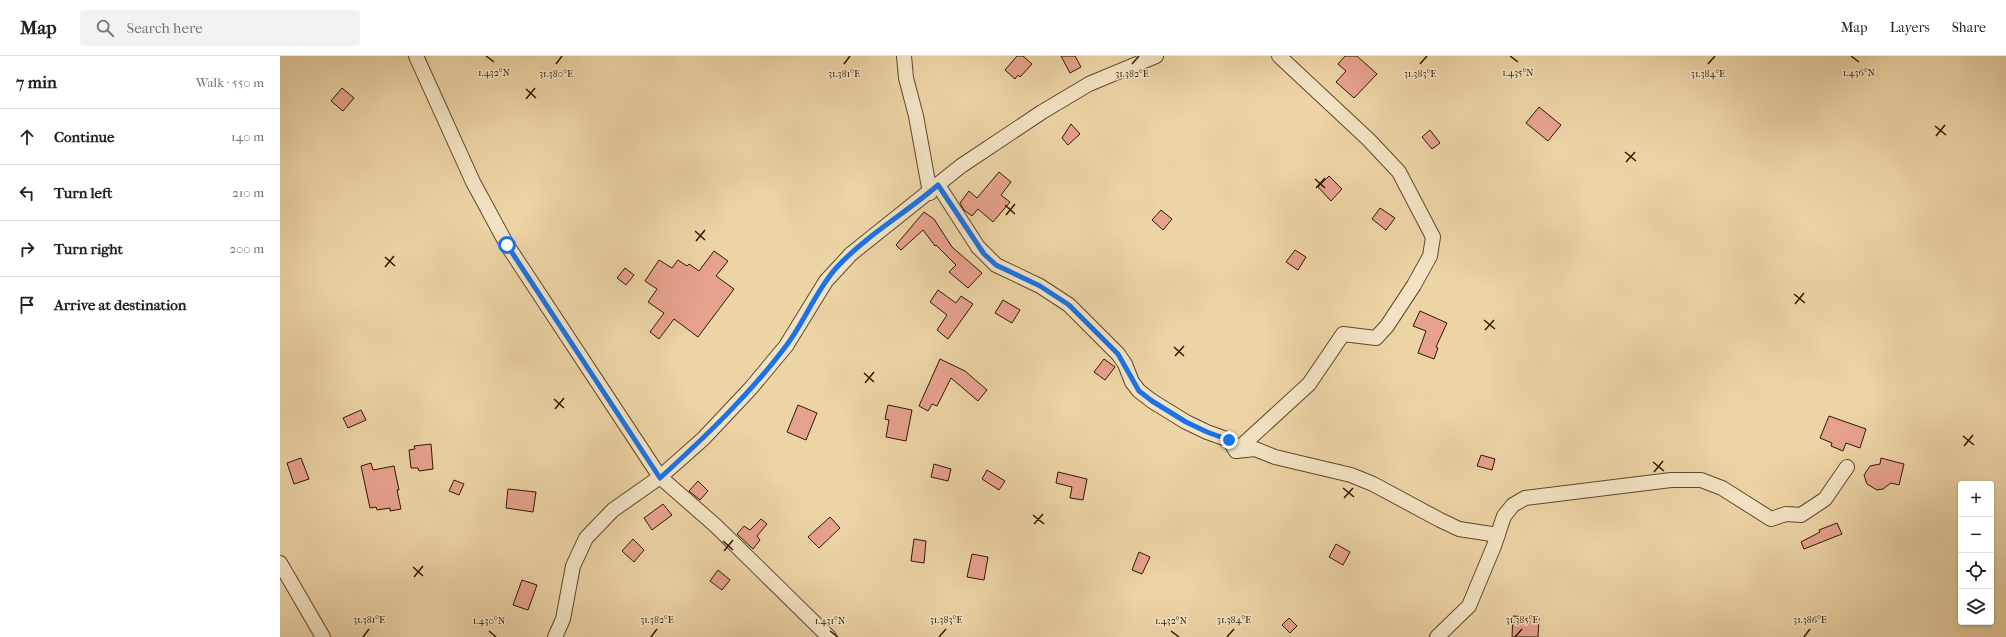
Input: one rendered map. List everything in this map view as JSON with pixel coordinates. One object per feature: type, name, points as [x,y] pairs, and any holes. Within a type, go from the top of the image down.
[{"type":"street","points":[[416,56],[473,182],[493,220],[660,478],[716,526],[829,637]]},
{"type":"street","points":[[904,56],[906,78],[934,189],[978,247],[996,265],[1040,286],[1069,305],[1118,354],[1139,391],[1186,422],[1229,440],[1236,451]]},
{"type":"street","points":[[555,637],[563,619],[573,566],[586,538],[613,510],[660,478],[703,439],[756,382],[786,346],[826,281],[837,267],[907,208],[934,189],[961,166],[1077,91],[1156,56]]},
{"type":"street","points":[[1236,451],[1309,384],[1343,334],[1376,338],[1387,326],[1414,285],[1430,256],[1433,237],[1399,172],[1369,140],[1279,56]]},
{"type":"street","points":[[1236,451],[1255,449],[1275,457],[1351,475],[1372,484],[1459,529],[1498,535]]},
{"type":"street","points":[[1437,637],[1469,606],[1498,535],[1504,516],[1513,505],[1525,498],[1671,480],[1701,480],[1711,483],[1770,520],[1786,514],[1801,515],[1825,499],[1847,466]]},
{"type":"street","points":[[280,563],[323,637]]},
{"type":"building","points":[[1017,56],[1023,56],[1032,64],[1020,77],[1018,75],[1015,79],[1005,70]]},
{"type":"building","points":[[1061,56],[1075,56],[1081,67],[1070,73]]},
{"type":"building","points":[[1345,56],[1357,56],[1377,74],[1354,98],[1336,82],[1346,71],[1338,64]]},
{"type":"building","points":[[342,88],[354,98],[343,111],[331,101]]},
{"type":"building","points":[[1539,107],[1561,125],[1548,141],[1526,123]]},
{"type":"building","points":[[1071,124],[1080,134],[1068,145],[1062,138]]},
{"type":"building","points":[[1430,130],[1440,143],[1432,149],[1422,137]]},
{"type":"building","points":[[999,172],[1011,182],[1001,195],[1010,202],[993,222],[978,209],[972,216],[964,210],[960,203],[969,191],[977,198]]},
{"type":"building","points":[[1329,176],[1342,189],[1331,201],[1318,187]]},
{"type":"building","points":[[1380,208],[1395,218],[1386,230],[1372,219]]},
{"type":"building","points":[[1161,210],[1172,219],[1163,230],[1152,220]]},
{"type":"building","points":[[924,212],[934,219],[952,247],[982,273],[968,288],[949,272],[956,265],[936,245],[935,246],[923,230],[901,250],[896,245]]},
{"type":"building","points":[[1295,250],[1306,257],[1298,270],[1286,262]]},
{"type":"building","points":[[714,251],[728,261],[716,276],[734,289],[698,337],[674,319],[659,339],[650,332],[664,313],[648,302],[657,289],[645,281],[659,260],[672,268],[678,260],[687,266],[689,264],[699,271]]},
{"type":"building","points":[[625,268],[634,275],[626,285],[617,278]]},
{"type":"building","points":[[938,290],[956,303],[961,296],[973,304],[948,339],[937,330],[947,315],[930,302]]},
{"type":"building","points":[[1003,300],[1020,310],[1012,323],[995,313]]},
{"type":"building","points":[[1420,311],[1447,323],[1436,347],[1438,348],[1434,359],[1418,353],[1426,331],[1413,326]]},
{"type":"building","points":[[940,359],[965,371],[987,390],[978,401],[951,378],[937,406],[932,404],[928,411],[919,406]]},
{"type":"building","points":[[1104,359],[1115,367],[1105,380],[1094,372]]},
{"type":"building","points":[[798,405],[817,413],[806,440],[787,432]]},
{"type":"building","points":[[888,405],[912,410],[906,441],[886,437],[889,420],[885,419]]},
{"type":"building","points":[[361,410],[366,420],[348,428],[343,418]]},
{"type":"building","points":[[1829,416],[1866,429],[1860,448],[1846,443],[1843,451],[1831,446],[1832,443],[1820,438]]},
{"type":"building","points":[[431,444],[433,469],[419,471],[418,468],[411,468],[409,450],[415,449],[414,446]]},
{"type":"building","points":[[1481,455],[1495,459],[1492,470],[1477,466]]},
{"type":"building","points":[[301,458],[309,479],[294,484],[287,463]]},
{"type":"building","points":[[1881,458],[1904,464],[1899,485],[1891,483],[1883,489],[1877,490],[1867,484],[1864,475],[1870,466],[1880,464]]},
{"type":"building","points":[[371,463],[373,470],[394,466],[401,509],[390,511],[390,508],[377,510],[376,507],[370,508],[361,466]]},
{"type":"building","points":[[934,464],[951,469],[948,481],[931,477]]},
{"type":"building","points":[[987,470],[1005,481],[999,490],[982,479]]},
{"type":"building","points":[[1058,472],[1087,479],[1083,500],[1070,498],[1072,487],[1056,483]]},
{"type":"building","points":[[454,480],[464,484],[459,495],[449,491]]},
{"type":"building","points":[[698,481],[708,491],[700,500],[689,491]]},
{"type":"building","points":[[508,489],[536,492],[533,512],[506,508]]},
{"type":"building","points":[[663,504],[672,515],[652,530],[644,518]]},
{"type":"building","points":[[830,517],[840,528],[819,548],[808,537]]},
{"type":"building","points":[[761,519],[767,524],[757,536],[760,540],[753,549],[737,534],[744,526],[750,530]]},
{"type":"building","points":[[1837,523],[1842,534],[1804,549],[1801,542],[1820,532],[1819,530]]},
{"type":"building","points":[[633,539],[644,550],[634,562],[622,551]]},
{"type":"building","points":[[914,539],[926,541],[924,563],[911,561]]},
{"type":"building","points":[[1336,544],[1350,552],[1343,565],[1329,557]]},
{"type":"building","points":[[1139,552],[1150,557],[1142,574],[1132,570]]},
{"type":"building","points":[[972,554],[988,557],[984,580],[967,577]]},
{"type":"building","points":[[718,570],[730,580],[722,590],[710,581]]},
{"type":"building","points":[[522,580],[537,585],[528,610],[513,605]]},
{"type":"building","points":[[1513,616],[1539,618],[1538,637],[1512,637]]},
{"type":"building","points":[[1289,618],[1297,626],[1290,633],[1282,625]]},
{"type":"route","points":[[507,245],[660,478],[703,439],[751,388],[786,346],[816,296],[837,267],[907,208],[938,185],[984,254],[996,265],[1040,286],[1069,305],[1118,354],[1125,364],[1132,382],[1139,391],[1186,422],[1229,440]]}]
